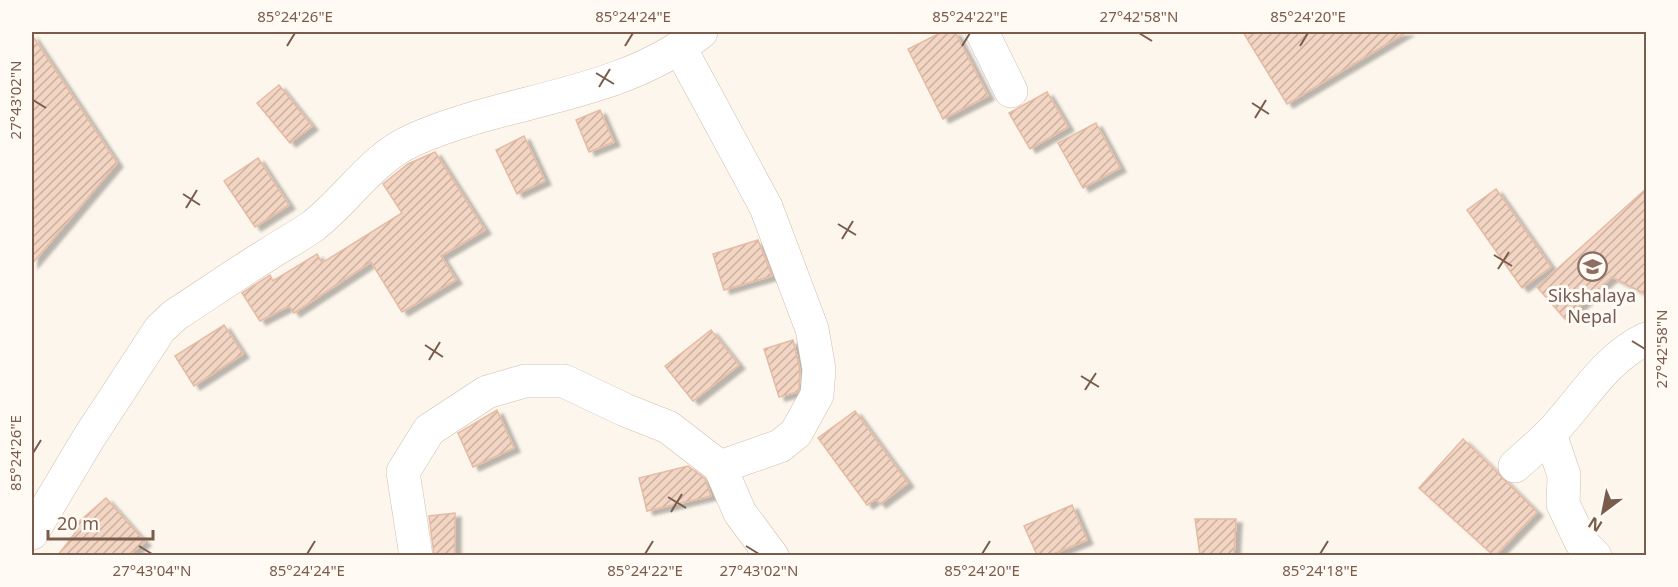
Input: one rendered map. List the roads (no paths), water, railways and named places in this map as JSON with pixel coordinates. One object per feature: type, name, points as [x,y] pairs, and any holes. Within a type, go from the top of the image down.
[{"type":"street","points":[[982,32],[1011,91]]},
{"type":"street","points":[[32,533],[88,439],[160,329],[175,315],[314,225],[388,154],[446,127],[585,88],[629,73],[691,40],[766,207],[812,329],[819,369],[817,395],[796,433],[780,446],[720,467]]},
{"type":"street","points":[[1515,466],[1550,434],[1609,366],[1625,351],[1647,339]]},
{"type":"street","points":[[416,555],[403,472],[429,430],[487,392],[525,381],[564,381],[625,410],[668,427],[720,467],[740,513],[772,555]]},
{"type":"street","points":[[1550,434],[1564,475],[1563,504],[1581,542],[1595,555]]},
{"type":"place","name":"Sikshalaya Nepal","points":[[1592,266]]}]
